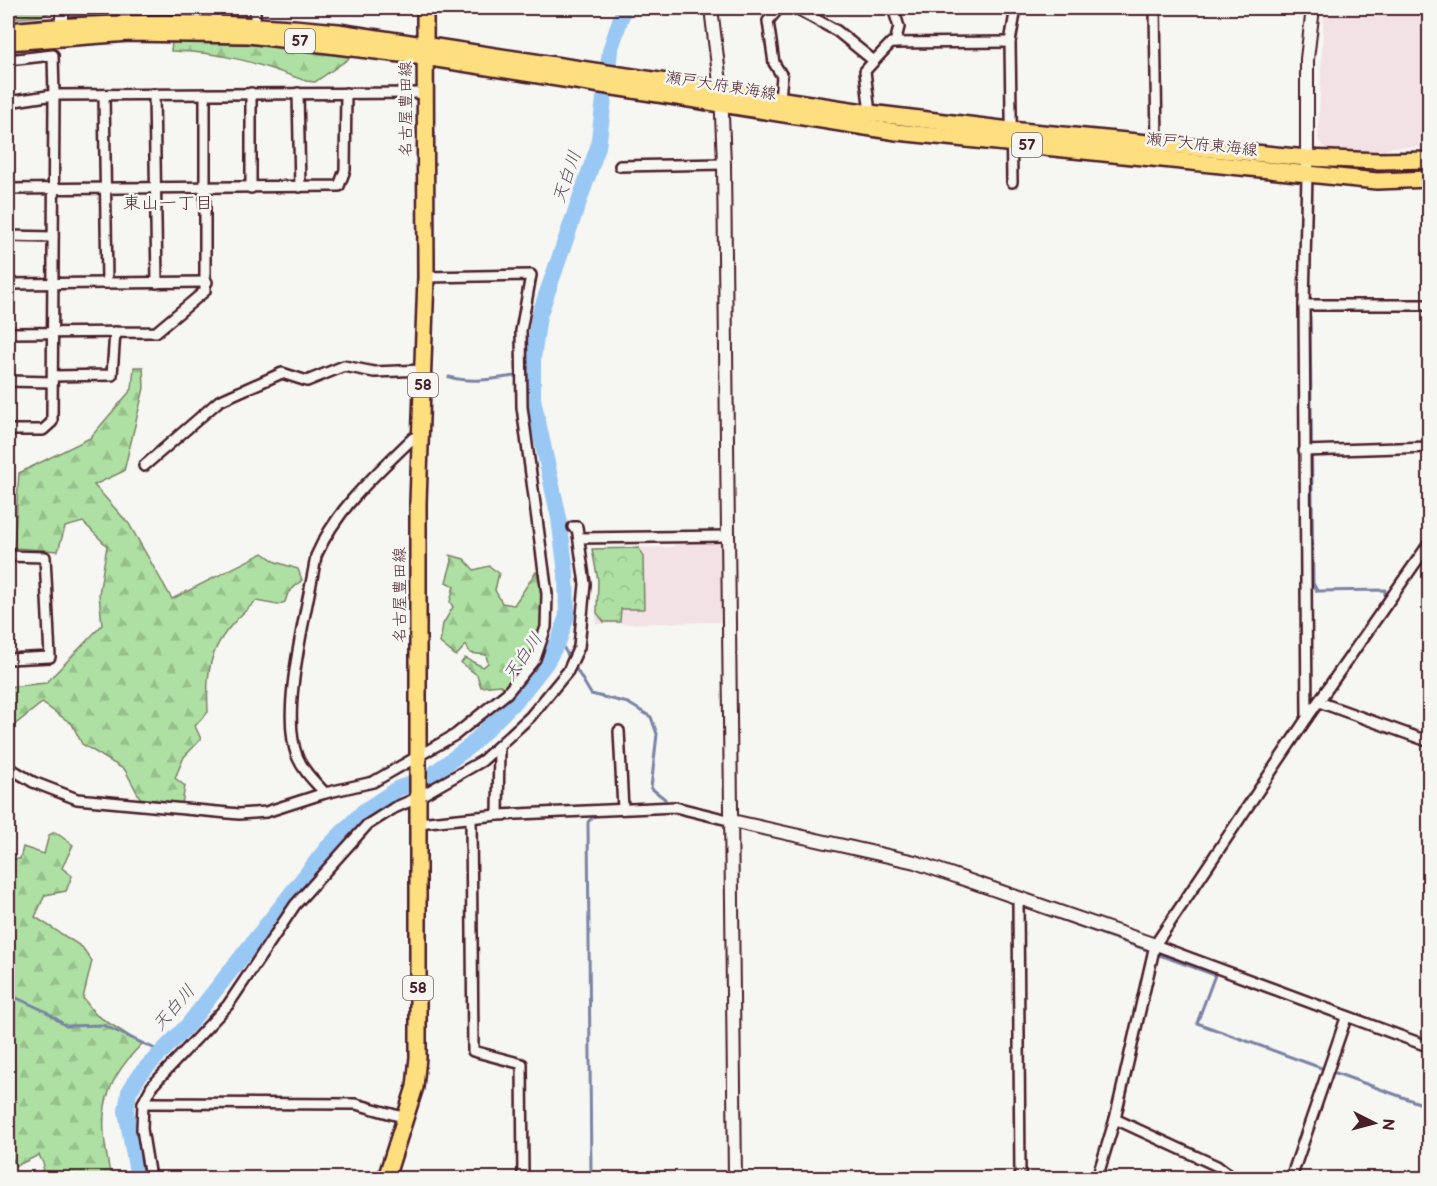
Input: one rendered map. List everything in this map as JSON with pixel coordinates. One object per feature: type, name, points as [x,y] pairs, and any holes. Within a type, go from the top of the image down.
[{"type":"main road","name":"名古屋豊田線","points":[[386,1179],[416,1087],[418,1057],[417,795],[420,437],[426,277],[425,8]]},
{"type":"main road","name":"瀬戸大府東海線","points":[[8,31],[216,15],[255,24],[338,32],[424,51],[628,82],[897,132],[1157,144],[1307,158],[1378,161],[1430,160]]},
{"type":"main road","name":"瀬戸大府東海線","points":[[8,42],[129,33],[213,34],[424,51]]},
{"type":"main road","name":"瀬戸大府東海線","points":[[721,98],[780,99],[1011,137],[1307,174],[1377,181],[1430,179]]},
{"type":"street","points":[[62,26],[63,8]]},
{"type":"street","points":[[255,8],[255,24]]},
{"type":"street","points":[[711,8],[721,98],[724,164],[735,1179]]},
{"type":"street","points":[[779,8],[768,21],[774,63],[782,76],[780,99]]},
{"type":"street","points":[[795,8],[837,31],[874,61]]},
{"type":"street","points":[[893,8],[899,27],[895,43]]},
{"type":"street","points":[[1012,182],[1010,42],[1016,8]]},
{"type":"street","points":[[1155,8],[1157,144]]},
{"type":"street","points":[[1307,718],[1304,305],[1307,59],[1313,8]]},
{"type":"street","points":[[870,113],[865,71],[891,43],[1010,42]]},
{"type":"street","points":[[8,60],[53,55],[54,95],[52,422],[43,430],[8,430]]},
{"type":"street","points":[[251,93],[251,188]]},
{"type":"street","points":[[298,93],[300,187]]},
{"type":"street","points":[[8,189],[339,186],[345,170],[346,93]]},
{"type":"street","points":[[8,102],[54,95],[424,93]]},
{"type":"street","points":[[154,94],[157,283]]},
{"type":"street","points":[[8,333],[156,332],[205,291],[207,282],[205,94]]},
{"type":"street","points":[[104,95],[107,284]]},
{"type":"street","points":[[620,166],[724,164]]},
{"type":"street","points":[[8,236],[53,237]]},
{"type":"street","points":[[8,767],[33,782],[77,800],[239,814],[266,812],[325,793],[373,782],[418,760],[494,705],[517,683],[539,650],[547,612],[545,561],[522,407],[521,331],[531,275],[426,277]]},
{"type":"street","points":[[8,284],[207,282]]},
{"type":"street","points":[[1304,305],[1430,305]]},
{"type":"street","points":[[8,381],[112,375],[115,332]]},
{"type":"street","points":[[144,466],[219,401],[272,376],[286,373],[307,381],[344,366],[374,372],[424,370]]},
{"type":"street","points":[[325,793],[306,772],[298,757],[289,722],[316,556],[324,537],[356,495],[413,438],[420,437]]},
{"type":"street","points":[[1304,451],[1430,447]]},
{"type":"street","points":[[150,1179],[142,1129],[143,1103],[161,1076],[228,1005],[296,905],[347,845],[376,819],[476,765],[543,704],[568,671],[579,647],[585,584],[577,526],[573,527]]},
{"type":"street","points":[[579,538],[728,536]]},
{"type":"street","points":[[1097,1179],[1115,1119],[1155,945],[1307,718],[1430,542]]},
{"type":"street","points":[[8,556],[45,557],[50,657],[8,659]]},
{"type":"street","points":[[1319,702],[1430,742]]},
{"type":"street","points":[[619,731],[622,809]]},
{"type":"street","points":[[498,815],[499,746]]},
{"type":"street","points":[[418,823],[498,815],[675,807],[915,862],[1018,900],[1155,945],[1346,1018],[1430,1047]]},
{"type":"street","points":[[471,818],[473,1051],[522,1064],[523,1179]]},
{"type":"street","points":[[1018,900],[1020,1179]]},
{"type":"street","points":[[1291,1179],[1346,1018]]},
{"type":"street","points":[[143,1103],[356,1104],[406,1118]]},
{"type":"street","points":[[1115,1119],[1217,1166],[1233,1179]]},
{"type":"shaded area","points":[[1324,8],[1429,8],[1429,147],[1391,147],[1378,154],[1329,153],[1318,140]]},
{"type":"shaded area","points":[[721,541],[722,622],[596,624],[598,580],[592,549],[674,547],[674,542]]},
{"type":"green space","points":[[8,8],[59,8],[42,16],[8,19]]},
{"type":"green space","points":[[172,42],[263,45],[349,54],[351,57],[315,82],[224,56],[171,51]]},
{"type":"green space","points":[[134,367],[143,367],[144,388],[124,471],[94,485],[129,524],[172,599],[263,553],[276,562],[298,569],[302,580],[288,593],[285,602],[278,605],[256,601],[231,626],[216,649],[208,676],[208,712],[195,726],[201,739],[184,757],[175,778],[185,786],[182,804],[140,798],[125,770],[82,744],[72,724],[42,703],[8,730],[8,687],[46,683],[102,625],[99,594],[107,546],[83,522],[65,527],[58,551],[14,548],[19,473],[90,438],[132,389]]},
{"type":"green space","points":[[639,548],[643,557],[644,609],[621,609],[620,622],[604,622],[597,613],[598,580],[592,549]]},
{"type":"green space","points":[[450,555],[464,559],[474,570],[489,566],[499,573],[495,590],[502,603],[514,605],[536,572],[540,574],[543,611],[540,636],[529,660],[508,690],[500,685],[481,687],[477,675],[461,663],[465,658],[483,667],[488,663],[486,655],[470,653],[466,645],[456,656],[440,643],[443,624],[453,607],[450,602],[454,586],[446,582],[452,561]]},
{"type":"green space","points":[[55,832],[73,845],[62,868],[72,876],[66,891],[45,895],[35,917],[82,947],[92,961],[83,998],[96,1015],[142,1044],[116,1075],[105,1106],[104,1139],[111,1178],[43,1178],[41,1173],[44,1165],[39,1155],[16,1166],[8,1150],[8,858],[20,859],[23,847],[44,854],[49,835]]},
{"type":"waterway","name":"天白川","points":[[138,1178],[126,1111],[129,1092],[140,1074],[188,1025],[327,848],[364,811],[399,788],[425,780],[471,745],[520,696],[546,663],[559,640],[567,615],[566,573],[559,518],[533,399],[533,358],[539,316],[598,147],[610,51],[624,8]]},
{"type":"waterway","points":[[1310,317],[1313,583],[1317,591],[1385,590],[1385,594]]},
{"type":"waterway","points":[[449,377],[481,380],[533,374]]},
{"type":"waterway","points":[[559,640],[591,694],[628,703],[651,717],[657,734],[651,788],[665,799]]},
{"type":"waterway","points":[[591,1178],[588,822],[595,815]]},
{"type":"waterway","points":[[952,881],[1013,903]]},
{"type":"waterway","points":[[1023,906],[1147,950]]},
{"type":"waterway","points":[[1157,954],[1215,975],[1197,1023],[1324,1069]]},
{"type":"waterway","points":[[8,994],[45,1011],[66,1026],[103,1025],[162,1052]]},
{"type":"waterway","points":[[1333,1072],[1430,1107]]},
{"type":"district","name":"東山一丁目","points":[[168,203]]}]
